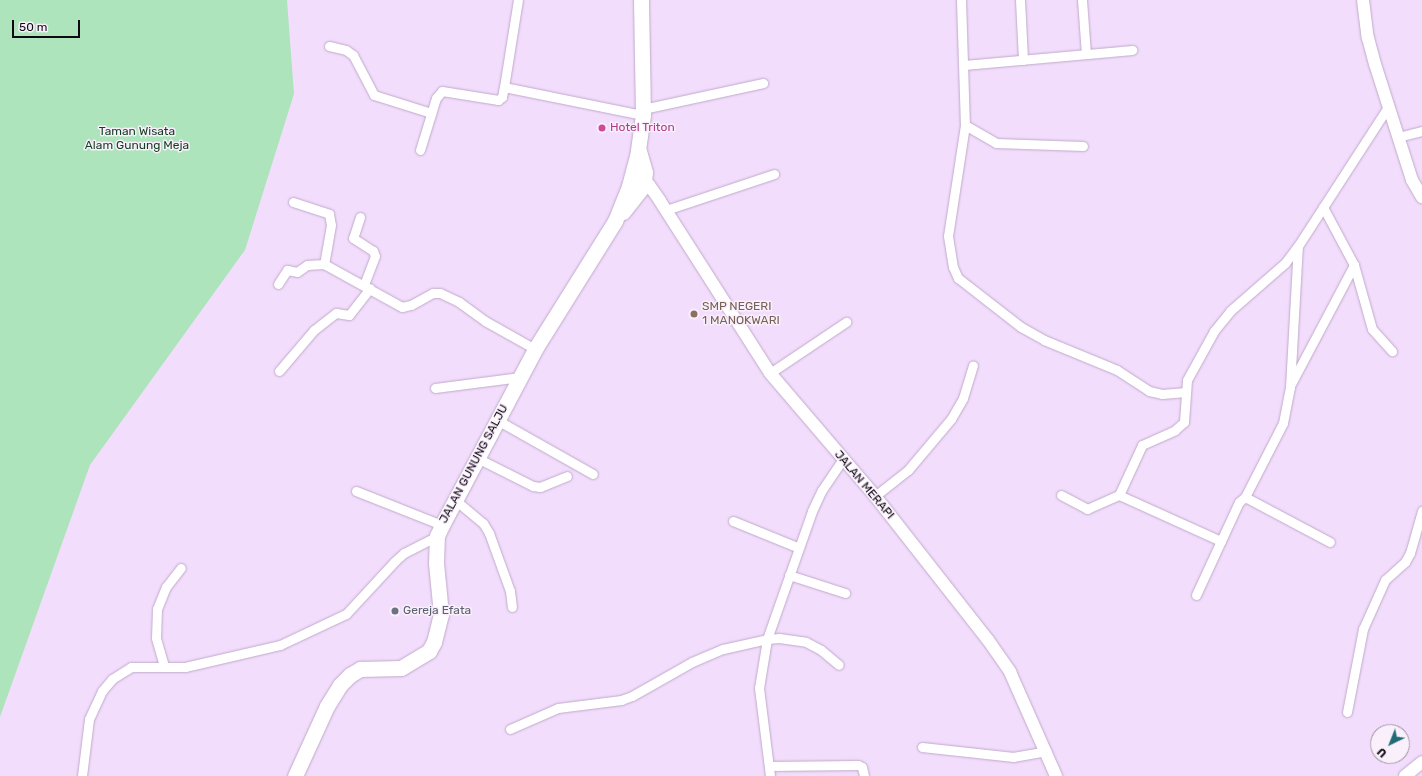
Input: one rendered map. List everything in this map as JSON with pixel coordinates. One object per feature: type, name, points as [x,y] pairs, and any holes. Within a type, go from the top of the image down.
[{"type":"main road","points":[[636,182],[645,172],[638,149],[643,112],[641,0]]},
{"type":"main road","name":"JALAN GUNUNG SALJU","points":[[295,776],[327,706],[350,675],[360,669],[401,668],[429,651],[438,630],[441,614],[436,563],[439,531],[454,499],[535,349],[615,221],[636,182]]},
{"type":"street","points":[[420,150],[436,98],[442,91],[498,100],[502,96],[518,0]]},
{"type":"street","points":[[961,0],[965,125],[948,236],[953,267],[958,278],[1021,327],[1044,340],[1117,370],[1149,391],[1166,394],[1186,392]]},
{"type":"street","points":[[1020,0],[1023,60]]},
{"type":"street","points":[[1082,0],[1086,54]]},
{"type":"street","points":[[1364,0],[1368,38],[1388,107],[1412,180],[1422,197]]},
{"type":"street","points":[[329,46],[346,50],[353,55],[374,95],[431,113]]},
{"type":"street","points":[[964,65],[1132,50]]},
{"type":"street","points":[[504,87],[643,112],[763,83]]},
{"type":"street","points":[[1061,495],[1087,509],[1119,495],[1142,445],[1176,430],[1184,422],[1186,392],[1190,371],[1223,319],[1284,263],[1298,246],[1388,107]]},
{"type":"street","points":[[965,125],[996,143],[1083,146]]},
{"type":"street","points":[[1398,137],[1422,131]]},
{"type":"street","points":[[663,205],[774,174]]},
{"type":"street","name":"JALAN MERAPI","points":[[636,182],[663,205],[770,373],[875,496],[988,640],[1010,672],[1056,776]]},
{"type":"street","points":[[293,202],[329,214],[331,225],[324,264]]},
{"type":"street","points":[[1323,207],[1354,265],[1372,329],[1392,351]]},
{"type":"street","points":[[279,371],[314,330],[336,313],[349,316],[367,286],[375,256],[373,251],[353,238],[360,217]]},
{"type":"street","points":[[1196,595],[1239,502],[1245,497],[1283,423],[1290,387],[1298,246]]},
{"type":"street","points":[[278,284],[287,270],[296,272],[307,265],[324,264],[367,286],[402,307],[411,305],[433,293],[450,297],[485,321],[535,349]]},
{"type":"street","points":[[1290,387],[1354,265]]},
{"type":"street","points":[[770,373],[846,322]]},
{"type":"street","points":[[875,496],[908,470],[952,419],[963,398],[973,366]]},
{"type":"street","points":[[435,388],[520,377]]},
{"type":"street","points":[[497,420],[593,474]]},
{"type":"street","points":[[477,458],[533,486],[540,486],[567,476]]},
{"type":"street","points":[[770,776],[759,688],[767,639],[797,547],[822,490],[843,459]]},
{"type":"street","points":[[356,492],[439,531]]},
{"type":"street","points":[[1119,495],[1220,541]]},
{"type":"street","points":[[1245,497],[1330,542]]},
{"type":"street","points":[[454,499],[483,523],[489,534],[510,591],[512,607]]},
{"type":"street","points":[[1347,712],[1363,629],[1386,580],[1405,562],[1410,553],[1422,511]]},
{"type":"street","points":[[733,521],[797,547]]},
{"type":"street","points":[[82,776],[89,719],[102,691],[112,679],[131,667],[185,667],[262,651],[280,645],[341,617],[404,553],[439,531]]},
{"type":"street","points":[[164,666],[156,638],[157,609],[166,587],[181,568]]},
{"type":"street","points":[[789,575],[845,593]]},
{"type":"street","points":[[510,729],[558,708],[632,696],[692,662],[723,649],[767,639],[779,638],[806,642],[821,650],[839,665]]},
{"type":"street","points":[[922,747],[1013,757],[1046,751]]},
{"type":"street","points":[[1406,776],[1422,762]]},
{"type":"street","points":[[769,766],[858,765],[862,767],[864,776]]},
{"type":"green space","name":"Taman Wisata Alam Gunung Meja","points":[[0,0],[287,0],[294,94],[245,250],[90,465],[0,717]]},
{"type":"place","name":"Hotel Triton","points":[[602,128]]},
{"type":"place","name":"SMP NEGERI 1 MANOKWARI","points":[[694,314]]},
{"type":"place","name":"Gereja Efata","points":[[395,611]]}]
